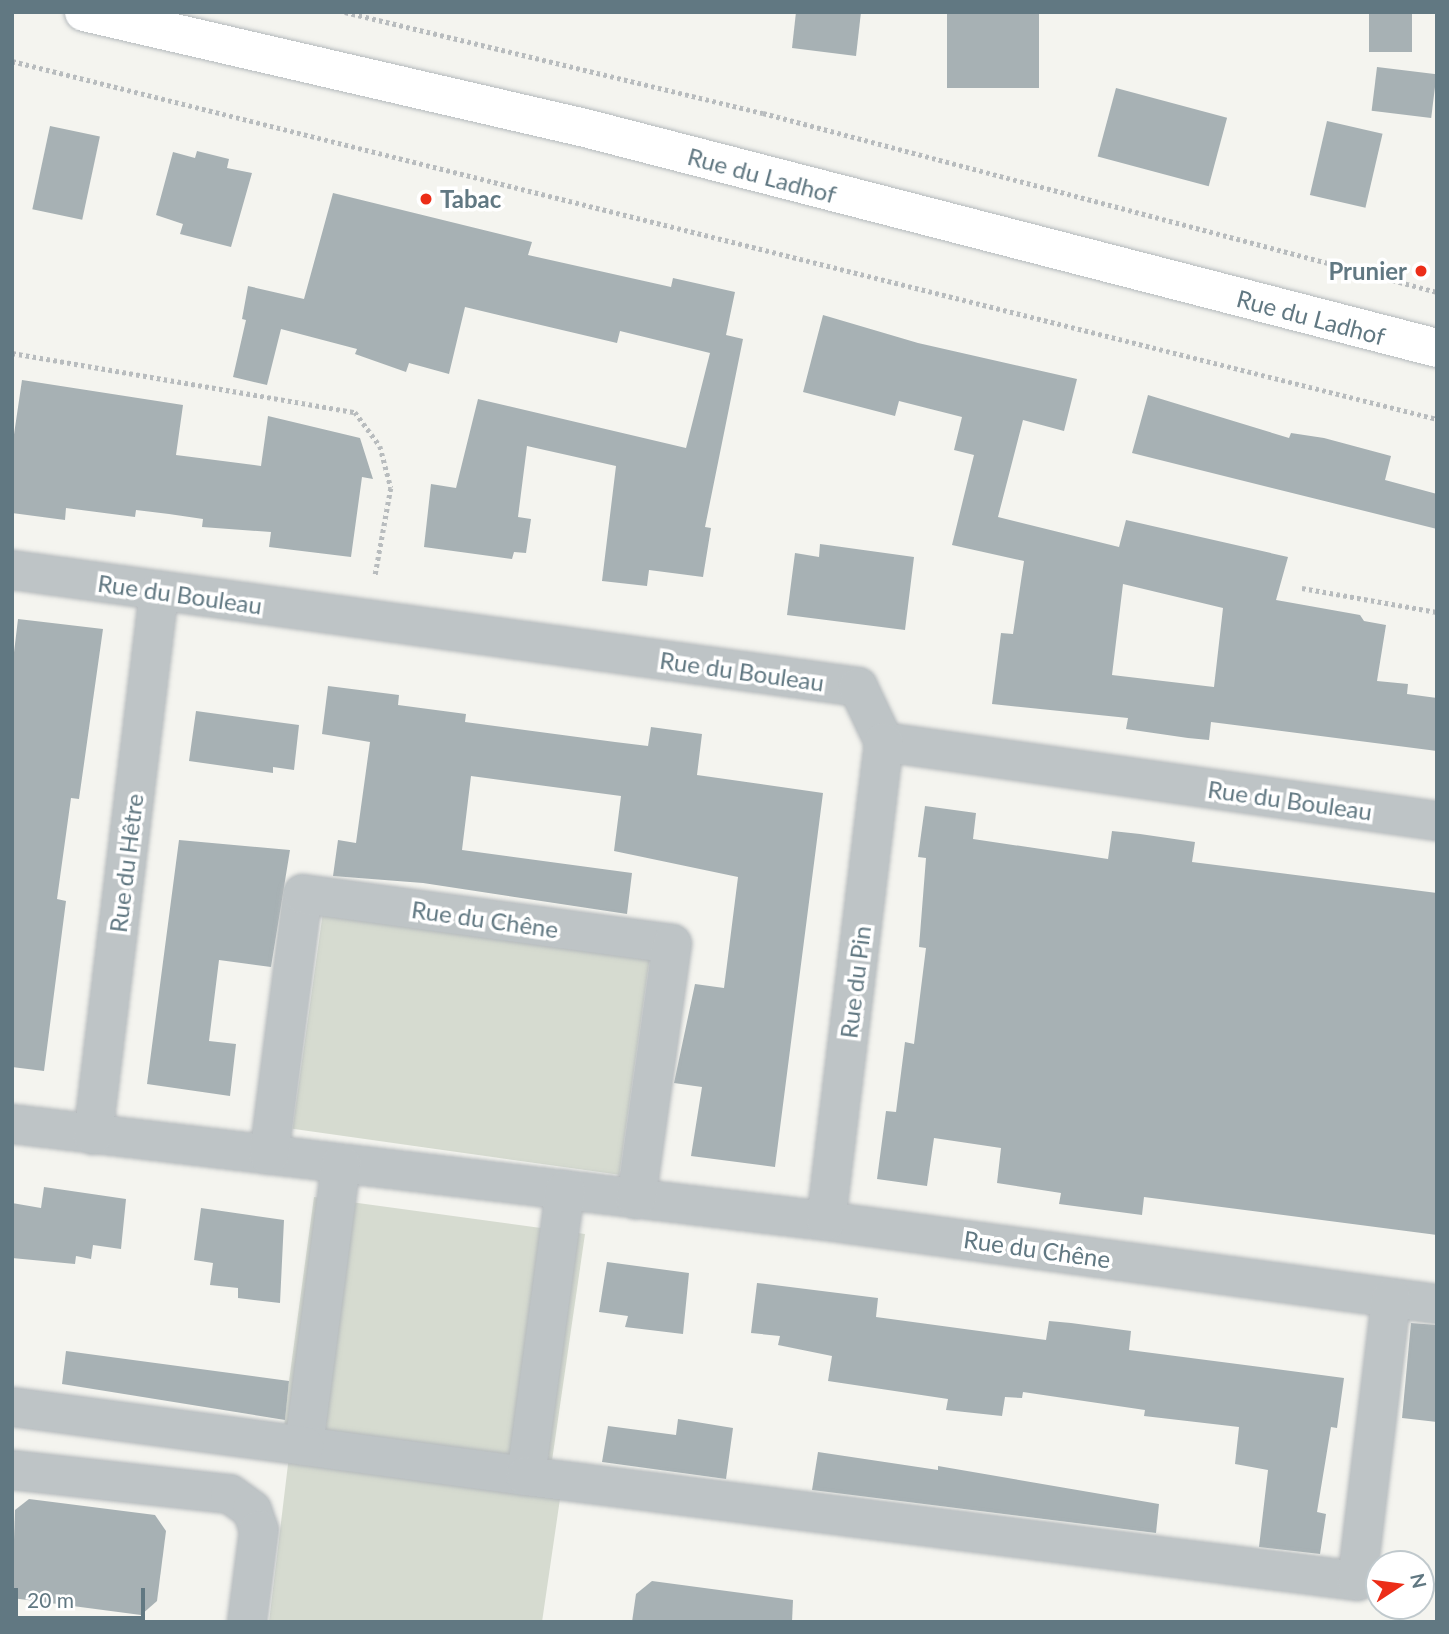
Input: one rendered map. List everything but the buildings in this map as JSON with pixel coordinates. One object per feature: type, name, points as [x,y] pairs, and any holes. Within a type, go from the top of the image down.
[{"type":"main road","name":"Rue du Ladhof","points":[[84,12],[585,128],[1437,348]]},
{"type":"street","name":"Rue du Bouleau","points":[[12,570],[858,687],[884,742],[1437,821]]},
{"type":"street","name":"Rue du Hêtre","points":[[93,1135],[159,592]]},
{"type":"street","name":"Rue du Pin","points":[[826,1221],[884,742]]},
{"type":"street","name":"Rue du Chêne","points":[[269,1155],[303,894],[672,944],[636,1199]]},
{"type":"street","name":"Rue du Chêne","points":[[12,1124],[826,1221],[1437,1304]]},
{"type":"street","points":[[304,1446],[341,1164]]},
{"type":"street","points":[[526,1476],[565,1190]]},
{"type":"street","points":[[12,1407],[526,1476],[1357,1581],[1391,1298]]},
{"type":"street","points":[[12,1470],[230,1494],[252,1510],[259,1530],[247,1622]]},
{"type":"path","points":[[345,12],[763,113],[1437,292]]},
{"type":"path","points":[[12,61],[1437,419]]},
{"type":"path","points":[[12,353],[355,412],[380,446],[391,488],[368,620]]},
{"type":"path","points":[[1302,588],[1437,612]]},
{"type":"shaded area","points":[[323,912],[650,958],[619,1175],[293,1129]]},
{"type":"shaded area","points":[[314,1197],[585,1234],[548,1488],[561,1492],[542,1622],[269,1622],[289,1456],[281,1456]]},
{"type":"place","name":"Tabac","points":[[426,199]]},
{"type":"place","name":"Prunier","points":[[1421,271]]}]
